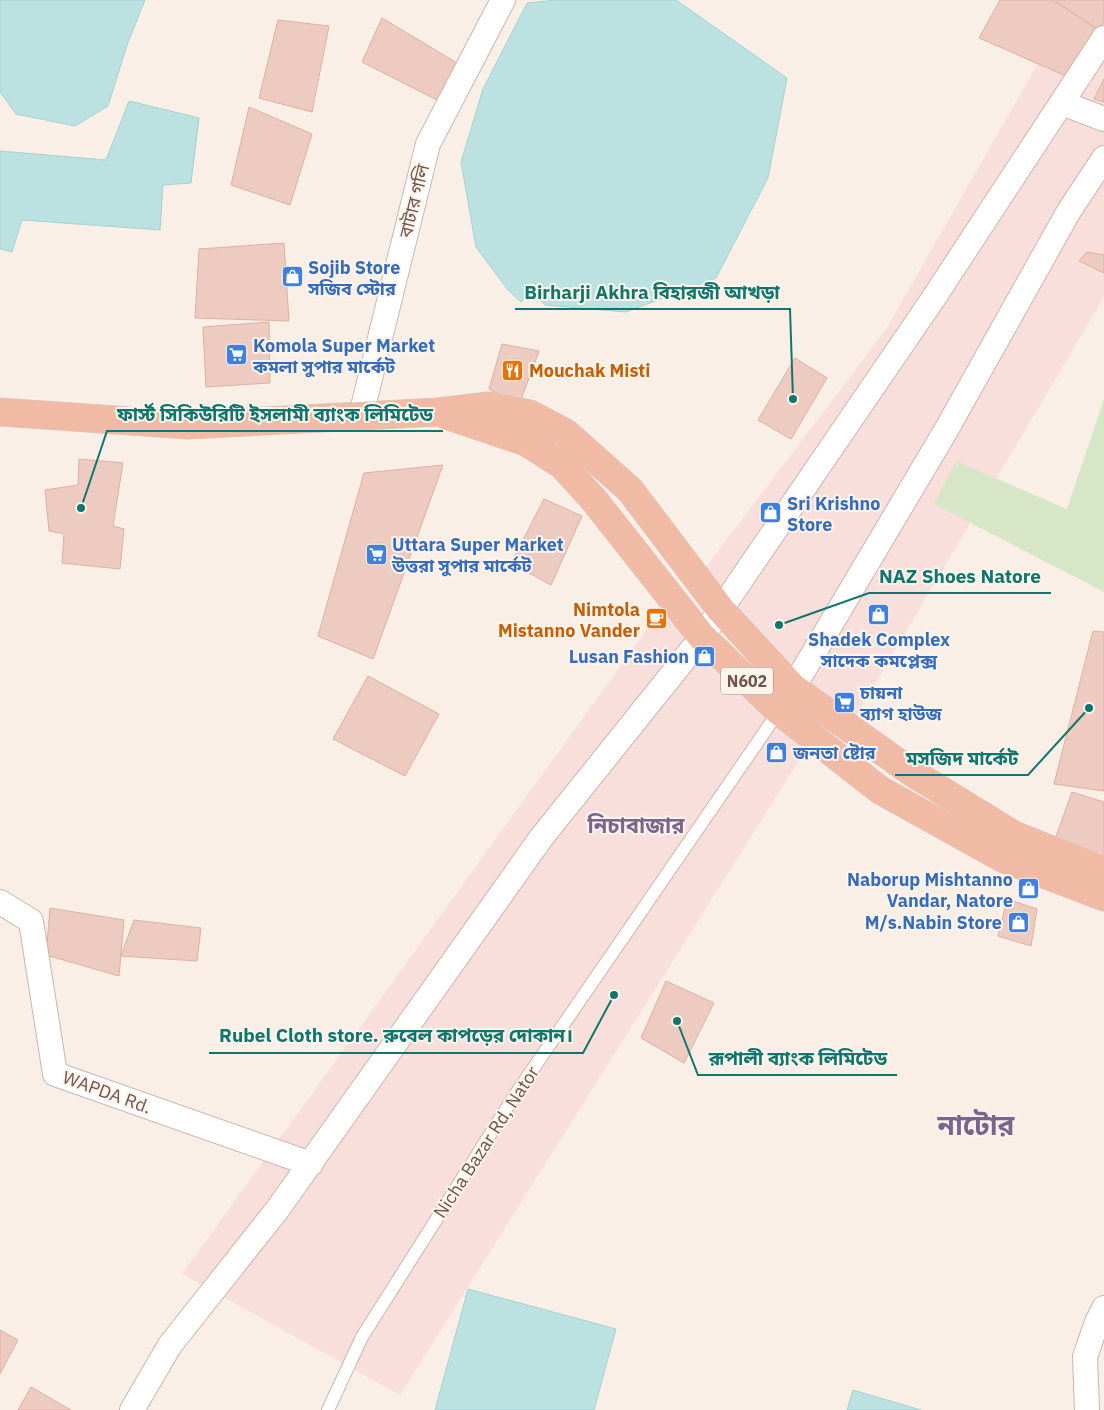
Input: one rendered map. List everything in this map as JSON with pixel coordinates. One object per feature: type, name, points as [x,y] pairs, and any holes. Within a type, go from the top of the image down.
[{"type":"highway","name":"N602","points":[[0,412],[188,424],[438,412],[488,406],[530,414],[566,433],[630,490],[721,610],[793,688],[913,772],[1014,835],[1104,870]]},
{"type":"highway","name":"N602","points":[[438,412],[526,442],[562,466],[594,500],[702,637],[779,711],[880,790],[1004,860],[1104,898]]},
{"type":"street","name":"বাটার গলি","points":[[361,415],[428,144],[503,0]]},
{"type":"street","points":[[132,1410],[170,1345],[277,1210],[541,838],[702,637],[933,299],[1104,38]]},
{"type":"street","points":[[1062,103],[1104,119]]},
{"type":"street","points":[[779,711],[945,432],[1069,211],[1104,158]]},
{"type":"street","name":"WAPDA Rd.","points":[[0,902],[31,921],[55,1074],[310,1164]]},
{"type":"street","points":[[1087,1410],[1085,1357],[1104,1308]]},
{"type":"lane","name":"Nicha Bazar Rd, Nator","points":[[328,1410],[362,1337],[515,1095],[779,711]]},
{"type":"shaded area","points":[[1074,0],[1104,0],[1104,297],[849,728],[697,579],[886,329]]},
{"type":"shaded area","points":[[673,593],[813,738],[400,1395],[182,1274]]},
{"type":"green space","points":[[1104,399],[1104,592],[934,504],[956,461],[1067,509]]},
{"type":"water","points":[[0,0],[145,0],[127,45],[108,106],[75,126],[16,114],[0,92]]},
{"type":"water","points":[[556,0],[676,0],[787,78],[768,178],[716,278],[626,312],[545,305],[532,292],[521,302],[508,290],[476,247],[461,162],[483,89],[527,3]]},
{"type":"water","points":[[129,101],[199,118],[191,183],[163,185],[160,230],[22,220],[12,252],[0,249],[0,151],[106,160]]},
{"type":"water","points":[[468,1289],[616,1329],[594,1410],[435,1410]]},
{"type":"water","points":[[853,1390],[921,1410],[847,1410]]},
{"type":"building","points":[[1000,0],[1053,0],[1099,30],[1066,76],[979,38]]},
{"type":"building","points":[[1056,0],[1104,0],[1104,22],[1099,30],[1056,2]]},
{"type":"building","points":[[382,18],[462,66],[439,101],[362,62]]},
{"type":"building","points":[[278,20],[329,26],[312,112],[259,98]]},
{"type":"building","points":[[1104,79],[1104,102],[1094,99]]},
{"type":"building","points":[[249,107],[312,134],[290,205],[231,185]]},
{"type":"building","points":[[284,243],[289,321],[195,318],[199,249]]},
{"type":"building","points":[[1087,252],[1104,255],[1104,273],[1079,261]]},
{"type":"building","name":"Komola Super Market কমলা সুপার মার্কেট","points":[[269,322],[270,383],[206,387],[203,327]]},
{"type":"building","name":"Mouchak Misti","points":[[502,344],[539,351],[519,405],[489,389]]},
{"type":"building","points":[[795,358],[827,378],[791,439],[758,420]]},
{"type":"building","points":[[79,459],[123,463],[113,526],[124,529],[120,569],[62,563],[64,534],[49,531],[45,490],[78,485]]},
{"type":"building","name":"Uttara Super Market উত্তরা সুপার মার্কেট","points":[[443,465],[373,659],[318,636],[364,473]]},
{"type":"building","points":[[544,499],[582,516],[551,585],[511,563]]},
{"type":"building","points":[[1093,631],[1104,632],[1104,791],[1054,784]]},
{"type":"building","points":[[368,676],[439,714],[405,776],[333,739]]},
{"type":"building","points":[[1072,792],[1104,802],[1104,859],[1053,845]]},
{"type":"building","name":"M/s.Nabin Store","points":[[1007,899],[1037,909],[1031,946],[998,936]]},
{"type":"building","points":[[50,908],[124,920],[119,976],[46,955]]},
{"type":"building","points":[[134,920],[201,928],[197,961],[121,956]]},
{"type":"building","points":[[666,981],[714,1003],[684,1063],[641,1038]]},
{"type":"building","points":[[0,1330],[18,1340],[0,1374]]},
{"type":"building","points":[[31,1387],[71,1410],[18,1410]]},
{"type":"place","name":"Sojib Store সজিব স্টোর","points":[[292,277]]},
{"type":"place","name":"Komola Super Market কমলা সুপার মার্কেট","points":[[237,355]]},
{"type":"place","name":"Mouchak Misti","points":[[513,370]]},
{"type":"place","name":"Birharji Akhra বিহারজী আখড়া","points":[[793,399]]},
{"type":"place","name":"ফার্স্ট সিকিউরিটি ইসলামী ব্যাংক লিমিটেড","points":[[81,508]]},
{"type":"place","name":"Sri Krishno Store","points":[[771,513]]},
{"type":"place","name":"Uttara Super Market উত্তরা সুপার মার্কেট","points":[[376,554]]},
{"type":"place","name":"Shadek Complex সাদেক কমপ্লেক্স","points":[[879,614]]},
{"type":"place","name":"Nimtola Mistanno Vander","points":[[656,619]]},
{"type":"place","name":"NAZ Shoes Natore","points":[[779,625]]},
{"type":"place","name":"Lusan Fashion","points":[[705,656]]},
{"type":"place","name":"চায়না ব্যাগ হাউজ","points":[[844,702]]},
{"type":"place","name":"মসজিদ মার্কেট","points":[[1089,708]]},
{"type":"place","name":"জনতা ষ্টোর","points":[[777,752]]},
{"type":"place","name":"Naborup Mishtanno Vandar, Natore","points":[[1029,889]]},
{"type":"place","name":"M/s.Nabin Store","points":[[1018,922]]},
{"type":"place","name":"Rubel Cloth store. রুবেল কাপড়ের দোকান।","points":[[614,995]]},
{"type":"place","name":"রূপালী ব্যাংক লিমিটেড","points":[[677,1021]]},
{"type":"district","name":"নিচাবাজার","points":[[636,824]]},
{"type":"district","name":"নাটোর","points":[[976,1124]]}]
